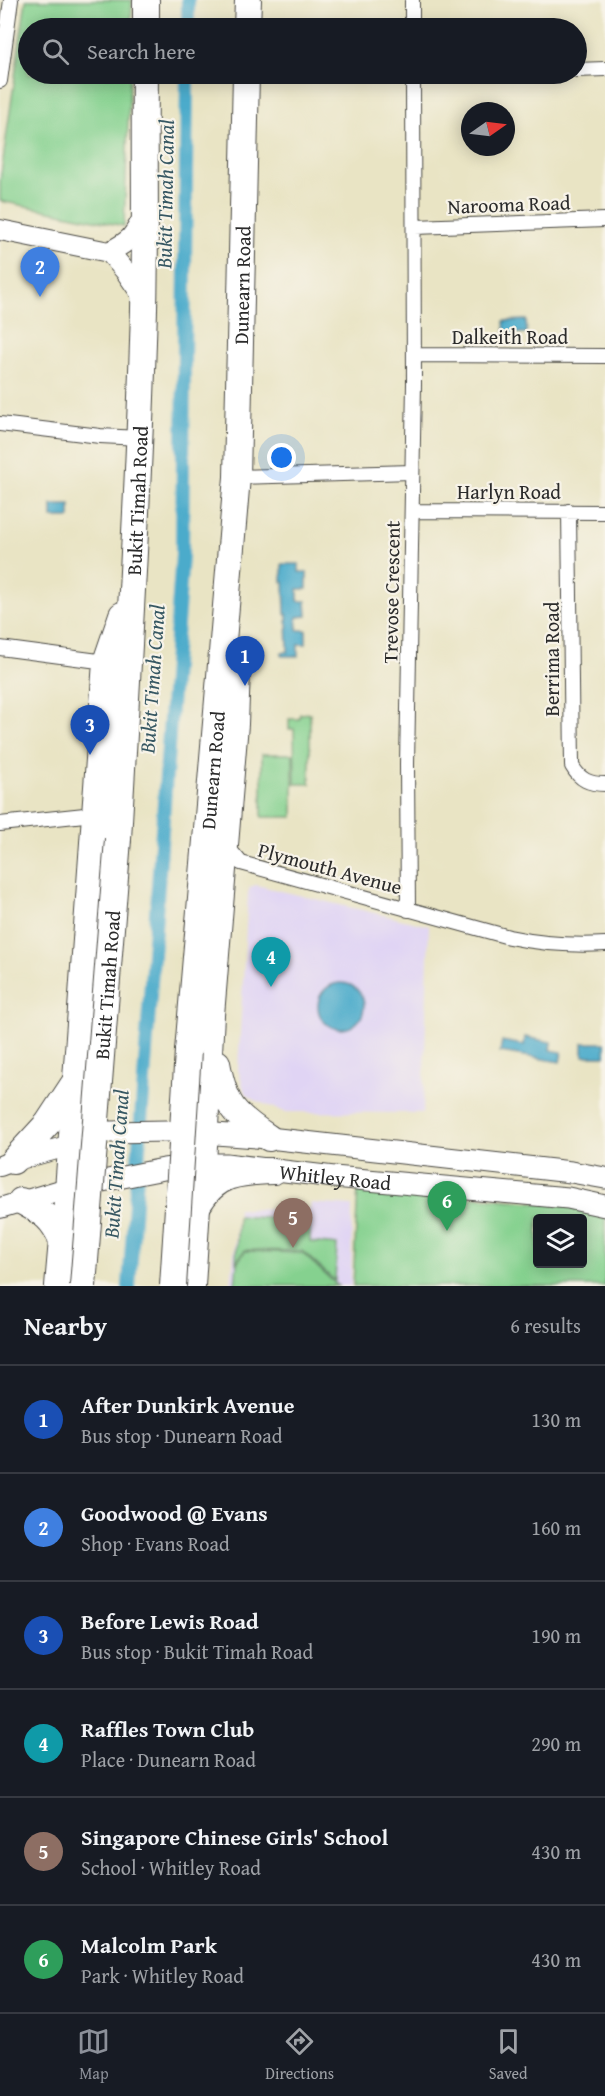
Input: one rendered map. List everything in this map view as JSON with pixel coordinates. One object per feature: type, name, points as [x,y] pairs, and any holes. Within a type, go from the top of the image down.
[{"type":"highway","points":[[146,0],[146,18]]},
{"type":"highway","points":[[247,18],[248,0]]},
{"type":"highway","name":"Bukit Timah Road","points":[[83,1286],[118,839],[133,580],[144,298],[145,84]]},
{"type":"highway","name":"Dunearn Road","points":[[173,1286],[188,1051],[223,856],[228,589],[237,477],[246,84]]},
{"type":"highway","points":[[58,1286],[77,1080],[106,662],[133,580]]},
{"type":"highway","points":[[192,1286],[197,1207],[203,1164],[223,856]]},
{"type":"highway","points":[[211,1015],[217,1065],[228,1104],[242,1119],[268,1138]]},
{"type":"highway","points":[[6,1164],[48,1124],[77,1080]]},
{"type":"highway","points":[[197,1207],[213,1184],[229,1176],[274,1170]]},
{"type":"highway","points":[[10,1205],[44,1214],[53,1222],[62,1240]]},
{"type":"main road","name":"Whitley Road","points":[[71,1145],[110,1132],[167,1131],[268,1138],[571,1172],[605,1178]]},
{"type":"main road","name":"Whitley Road","points":[[67,1188],[164,1168],[226,1164],[568,1198],[605,1206]]},
{"type":"street","points":[[0,81],[11,0]]},
{"type":"street","points":[[412,0],[412,18]]},
{"type":"street","points":[[587,70],[605,69]]},
{"type":"street","name":"Trevose Crescent","points":[[408,910],[407,764],[415,226],[413,84]]},
{"type":"street","points":[[109,252],[135,235],[145,214]]},
{"type":"street","name":"Narooma Road","points":[[415,226],[605,220]]},
{"type":"street","points":[[0,230],[109,252],[144,298]]},
{"type":"street","name":"Dalkeith Road","points":[[414,355],[605,356]]},
{"type":"street","points":[[0,424],[100,436],[140,438]]},
{"type":"street","points":[[237,477],[412,472]]},
{"type":"street","name":"Harlyn Road","points":[[412,511],[605,512]]},
{"type":"street","name":"Berrima Road","points":[[569,511],[572,766],[577,776],[588,783],[605,784]]},
{"type":"street","points":[[0,648],[106,662]]},
{"type":"street","points":[[0,824],[94,814]]},
{"type":"street","name":"Plymouth Avenue","points":[[223,856],[408,910]]},
{"type":"street","points":[[408,910],[537,943],[605,944]]},
{"type":"street","points":[[6,1164],[71,1145]]},
{"type":"street","points":[[10,1205],[67,1188]]},
{"type":"shaded area","points":[[256,885],[429,926],[423,1113],[285,1112],[254,1100],[245,1093],[238,1069],[248,893],[250,887]]},
{"type":"shaded area","points":[[311,1203],[352,1206],[351,1286],[231,1286],[238,1209],[310,1210]]},
{"type":"green space","points":[[26,0],[132,0],[131,18],[23,18]]},
{"type":"green space","points":[[18,56],[18,84],[130,84],[124,226],[0,201],[0,181]]},
{"type":"green space","points":[[310,713],[310,784],[295,784],[294,729],[289,729],[289,719],[299,719],[300,714]]},
{"type":"green space","points":[[262,754],[293,754],[293,817],[262,817]]},
{"type":"green space","points":[[358,1187],[566,1205],[605,1214],[605,1286],[353,1286]]},
{"type":"green space","points":[[238,1216],[310,1221],[310,1242],[337,1245],[335,1281],[302,1251],[245,1250],[236,1262]]},
{"type":"green space","points":[[245,1251],[302,1253],[338,1286],[235,1286],[237,1263]]},
{"type":"water","points":[[526,320],[527,333],[505,334],[504,321]]},
{"type":"water","points":[[52,505],[70,505],[70,518],[52,518]]},
{"type":"water","points":[[282,564],[299,564],[299,572],[307,572],[307,589],[298,589],[298,601],[306,601],[307,616],[297,617],[298,630],[306,630],[306,644],[298,644],[298,656],[282,656],[282,652],[288,652]]},
{"type":"water","points":[[341,983],[357,990],[364,1006],[357,1022],[341,1029],[325,1022],[318,1006],[325,990]]},
{"type":"water","points":[[525,1037],[551,1042],[550,1050],[562,1052],[560,1062],[500,1052],[502,1041],[524,1045]]},
{"type":"water","points":[[583,1043],[605,1043],[605,1056],[583,1056]]},
{"type":"waterway","name":"Bukit Timah Canal","points":[[188,0],[188,18]]},
{"type":"waterway","name":"Bukit Timah Canal","points":[[129,1286],[182,555],[187,84]]},
{"type":"place","name":"Goodwood @ Evans","points":[[40,297]]},
{"type":"place","name":"After Dunkirk Avenue","points":[[245,686]]},
{"type":"place","name":"Before Lewis Road","points":[[90,755]]},
{"type":"place","name":"Raffles Town Club","points":[[271,987]]},
{"type":"place","name":"Malcolm Park","points":[[447,1231]]},
{"type":"place","name":"Singapore Chinese Girls' School","points":[[293,1248]]}]
